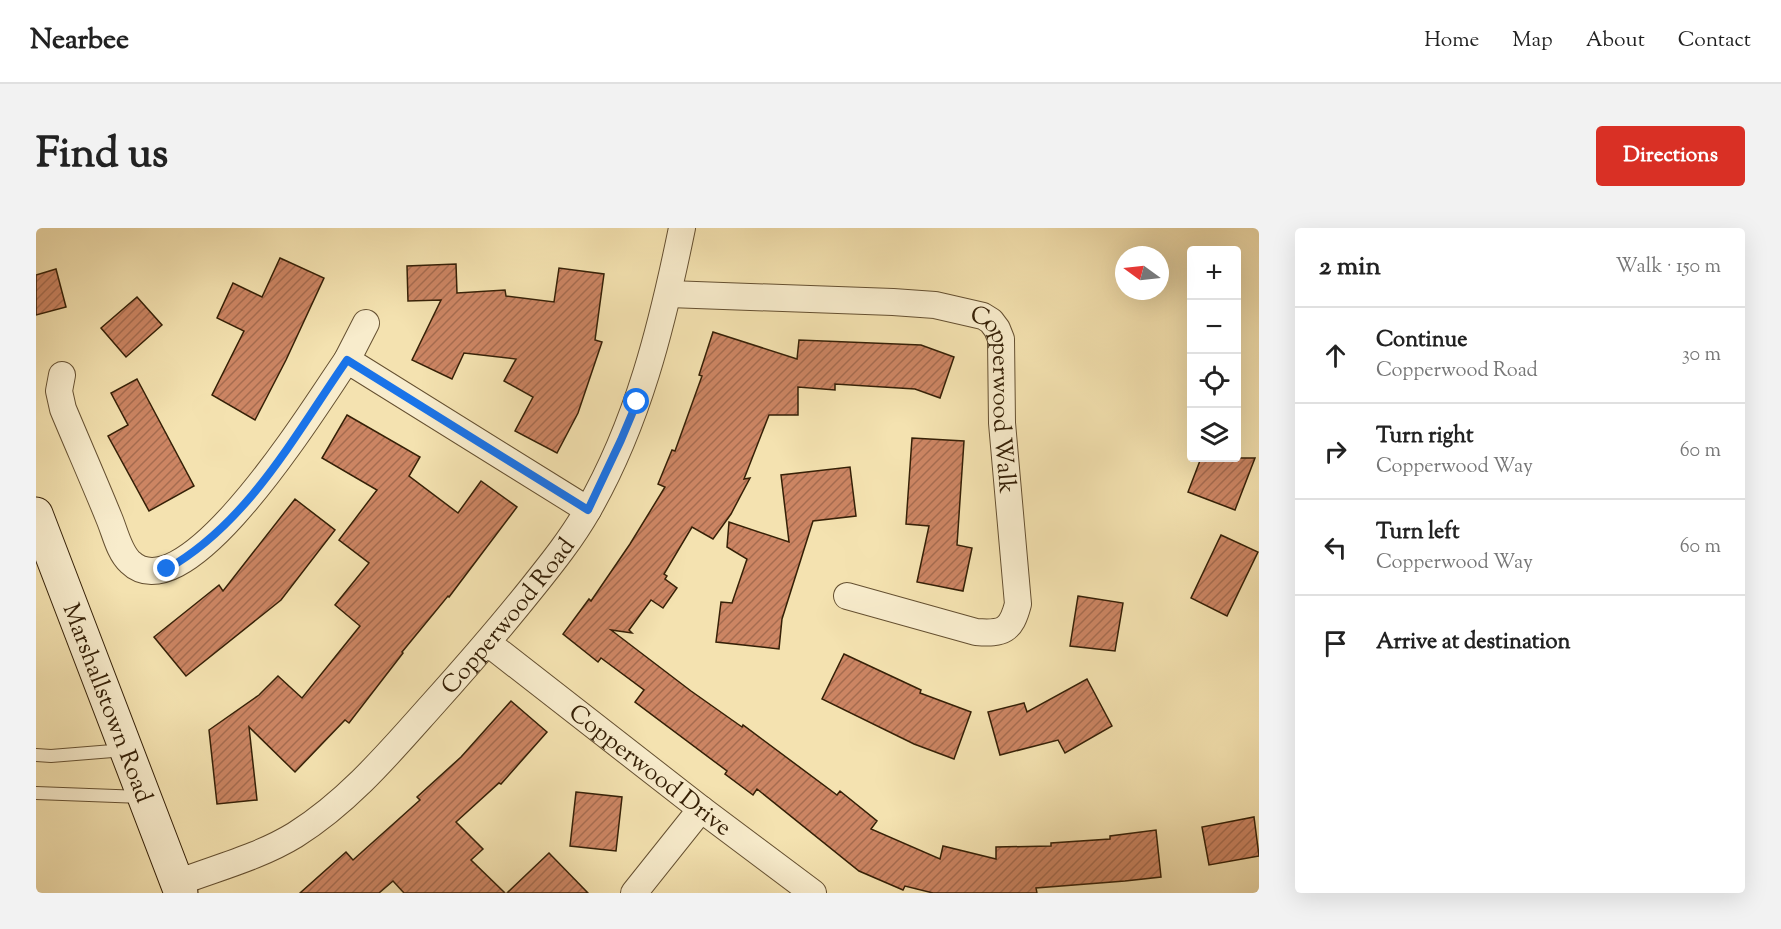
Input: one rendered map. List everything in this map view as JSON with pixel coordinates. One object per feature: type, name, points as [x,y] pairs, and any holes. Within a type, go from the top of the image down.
[{"type":"main road","name":"Marshallstown Road","points":[[36,514],[179,888]]},
{"type":"street","name":"Copperwood Road","points":[[179,888],[279,843],[333,807],[366,778],[488,643],[555,559],[588,510],[644,384],[669,294],[682,228]]},
{"type":"street","name":"Copperwood Walk","points":[[669,294],[935,305],[983,316],[997,329],[1001,339],[1002,423],[1018,604],[1014,620],[1007,628],[993,633],[976,632],[847,596]]},
{"type":"street","points":[[62,375],[59,391],[63,409],[125,555],[139,569],[152,572],[167,569],[200,549],[249,498],[279,459],[347,360],[366,323]]},
{"type":"street","points":[[347,360],[588,510]]},
{"type":"street","name":"Copperwood Drive","points":[[488,643],[813,893]]},
{"type":"street","points":[[634,893],[701,809]]},
{"type":"lane","points":[[36,755],[51,756],[126,750]]},
{"type":"lane","points":[[36,793],[143,797]]},
{"type":"building","points":[[280,258],[324,278],[255,420],[212,395],[244,331],[217,318],[233,283],[262,297]]},
{"type":"building","points":[[456,264],[457,293],[505,290],[506,296],[554,302],[559,268],[604,274],[595,340],[602,342],[578,413],[557,453],[515,431],[533,397],[504,381],[516,359],[464,353],[452,379],[412,360],[441,300],[408,301],[407,266]]},
{"type":"building","points":[[56,269],[66,307],[36,315],[36,275]]},
{"type":"building","points":[[137,297],[162,325],[126,357],[101,328]]},
{"type":"building","points":[[713,332],[797,359],[799,340],[921,345],[954,357],[940,398],[915,389],[835,384],[835,390],[798,387],[798,415],[769,415],[744,479],[750,478],[731,514],[713,539],[692,527],[664,574],[667,576],[665,579],[677,588],[663,608],[651,600],[629,630],[632,633],[611,630],[691,691],[742,727],[743,725],[837,795],[840,791],[877,821],[871,829],[940,859],[943,846],[996,859],[996,847],[1051,846],[1051,843],[1110,839],[1110,836],[1156,830],[1161,877],[1036,888],[1037,893],[933,893],[905,886],[903,890],[859,871],[757,789],[753,795],[725,774],[727,771],[635,702],[644,690],[601,658],[598,662],[563,634],[589,599],[591,601],[665,487],[658,484],[672,450],[675,451],[702,376],[699,375]]},
{"type":"building","points":[[137,379],[194,486],[149,511],[108,436],[128,425],[111,393]]},
{"type":"building","points":[[347,415],[420,457],[409,476],[458,513],[481,481],[517,507],[349,723],[345,720],[295,772],[249,727],[257,800],[217,804],[209,730],[259,695],[278,676],[302,698],[360,626],[335,605],[369,563],[339,540],[377,490],[322,458]]},
{"type":"building","points":[[912,438],[964,441],[957,545],[972,548],[963,591],[917,582],[929,526],[906,524]]},
{"type":"building","points":[[1241,458],[1255,458],[1235,510],[1188,492],[1199,462],[1241,462]]},
{"type":"building","points":[[850,467],[856,516],[813,521],[782,619],[779,649],[716,642],[721,602],[732,603],[747,559],[727,547],[729,522],[789,542],[781,475]]},
{"type":"building","points":[[295,499],[335,530],[281,600],[186,676],[154,637],[219,585],[223,591]]},
{"type":"building","points":[[1221,535],[1258,552],[1227,616],[1191,598]]},
{"type":"building","points":[[1078,596],[1123,603],[1115,651],[1070,646]]},
{"type":"building","points":[[844,654],[921,690],[920,693],[971,712],[954,759],[914,744],[822,699]]},
{"type":"building","points":[[1087,679],[1112,726],[1065,753],[1058,740],[1000,755],[988,712],[1024,703],[1027,712]]},
{"type":"building","points":[[511,701],[547,732],[501,784],[499,783],[456,822],[483,849],[471,860],[505,893],[404,893],[393,881],[379,893],[300,893],[346,852],[353,860],[420,800],[417,797],[461,757]]},
{"type":"building","points":[[576,792],[622,797],[616,851],[570,846]]},
{"type":"building","points":[[1254,817],[1259,856],[1209,865],[1202,827]]},
{"type":"building","points":[[549,853],[588,893],[507,893]]},
{"type":"route","points":[[167,569],[200,549],[214,537],[249,498],[279,459],[347,360],[588,510],[637,402]]}]
